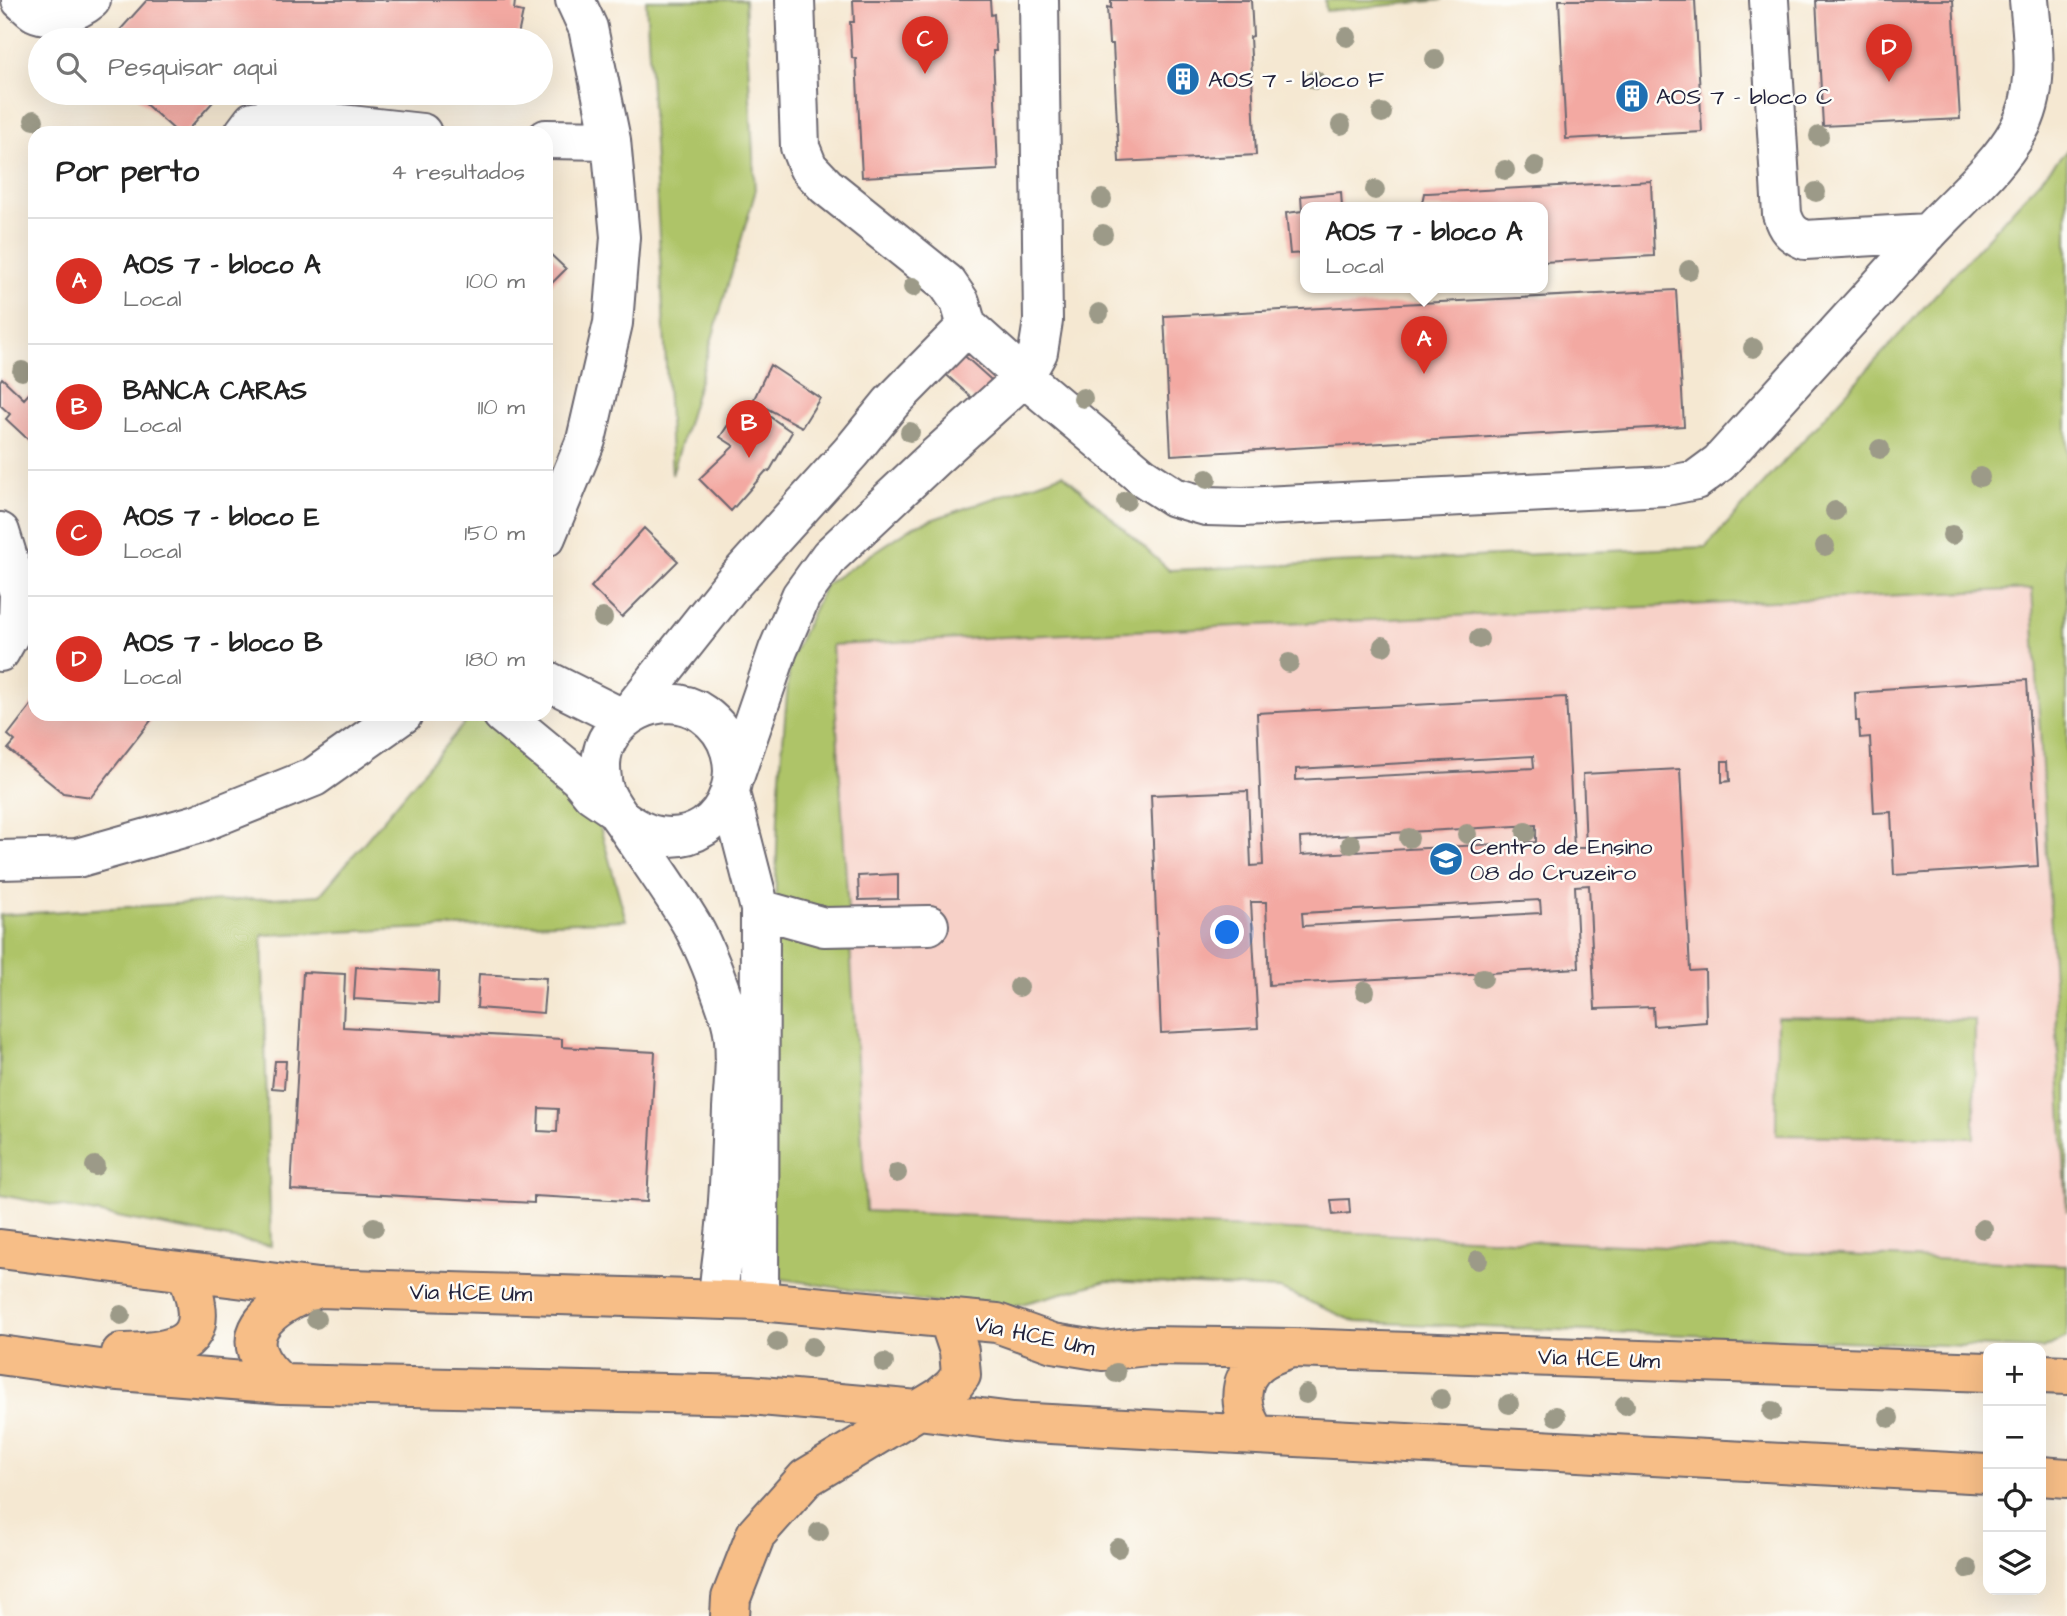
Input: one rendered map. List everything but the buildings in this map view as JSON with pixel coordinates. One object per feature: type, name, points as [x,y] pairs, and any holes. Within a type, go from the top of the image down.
[{"type":"main road","name":"Via HCE Um","points":[[0,1249],[317,1288],[718,1298],[948,1318],[997,1323],[1053,1343],[1103,1351],[1147,1346],[1293,1348],[1983,1372]]},
{"type":"main road","points":[[0,1354],[155,1352],[181,1345],[194,1330],[197,1307],[187,1273]]},
{"type":"main road","points":[[282,1384],[261,1363],[257,1334],[269,1313],[291,1298],[317,1288]]},
{"type":"main road","points":[[730,1616],[731,1598],[755,1534],[806,1478],[940,1396],[961,1375],[959,1351],[948,1318]]},
{"type":"main road","points":[[1257,1435],[1248,1423],[1242,1406],[1242,1393],[1248,1374],[1263,1360],[1293,1348]]},
{"type":"main road","points":[[0,1354],[107,1370],[282,1384],[750,1395],[918,1410],[1013,1422],[1983,1474]]},
{"type":"main road","points":[[2046,1374],[2067,1375]]},
{"type":"main road","points":[[2046,1476],[2067,1478]]},
{"type":"street","points":[[21,0],[37,13],[58,15],[84,6],[91,0]]},
{"type":"street","points":[[553,520],[586,440],[613,323],[620,237],[611,140],[588,28],[575,0]]},
{"type":"street","points":[[795,0],[800,147],[808,167],[826,186],[947,283],[960,302],[967,326],[1143,477],[1174,497],[1206,506],[1243,507],[1666,486],[1696,480],[1719,463],[1996,162],[2019,130],[2032,89],[2034,52],[2029,0]]},
{"type":"street","points":[[510,721],[578,777],[593,794],[640,831],[660,836],[683,835],[704,827],[720,812],[778,650],[801,596],[830,556],[1024,377],[1038,352],[1043,321],[1039,0]]},
{"type":"street","points":[[1769,0],[1782,214],[1785,226],[1792,234],[1805,240],[1928,233]]},
{"type":"street","points":[[249,126],[253,121],[265,117],[359,126]]},
{"type":"street","points":[[553,139],[611,140]]},
{"type":"street","points":[[718,1298],[727,1212],[734,1065],[731,1022],[693,927],[617,814],[603,787],[601,762],[609,738],[731,585],[851,452],[891,403],[967,326]]},
{"type":"street","points":[[851,452],[893,497]]},
{"type":"street","points":[[0,533],[19,593],[18,620],[0,652]]},
{"type":"street","points":[[553,683],[626,718]]},
{"type":"street","points":[[626,718],[643,707],[662,703],[682,704],[715,722],[727,738],[733,756],[732,784],[760,909],[759,1301]]},
{"type":"street","points":[[0,860],[77,858],[197,824],[314,777],[393,721]]},
{"type":"street","points":[[760,909],[824,927],[929,925]]},
{"type":"shaded area","name":"Centro de Ensino 08 do Cruzeiro","points":[[2032,589],[2067,1212],[2067,1265],[866,1211],[832,645]]},
{"type":"green space","points":[[646,0],[745,0],[755,193],[672,475]]},
{"type":"green space","points":[[1325,0],[1443,0],[1326,11]]},
{"type":"green space","points":[[2067,150],[2067,1212],[2032,589],[832,645],[866,1211],[2067,1265],[2067,1337],[2046,1348],[2046,1343],[1983,1343],[1983,1347],[1356,1322],[1280,1289],[1107,1281],[992,1312],[763,1276],[779,787],[790,660],[825,585],[914,526],[1063,474],[1169,570],[1706,547]]},
{"type":"green space","points":[[466,721],[510,721],[550,755],[600,827],[626,920],[262,935],[271,1246],[0,1195],[0,915],[320,895]]},
{"type":"green space","points":[[1777,1017],[1975,1020],[1974,1138],[1776,1135]]},
{"type":"place","name":"AOS 7 - bloco E","points":[[925,74]]},
{"type":"place","name":"AOS 7 - bloco F","points":[[1183,79]]},
{"type":"place","name":"AOS 7 - bloco B","points":[[1889,82]]},
{"type":"place","name":"AOS 7 - bloco C","points":[[1632,96]]},
{"type":"place","name":"AOS 7 - bloco A","points":[[1424,374]]},
{"type":"place","name":"BANCA CARAS","points":[[749,458]]},
{"type":"place","name":"Centro de Ensino 08 do Cruzeiro","points":[[1446,859]]}]
